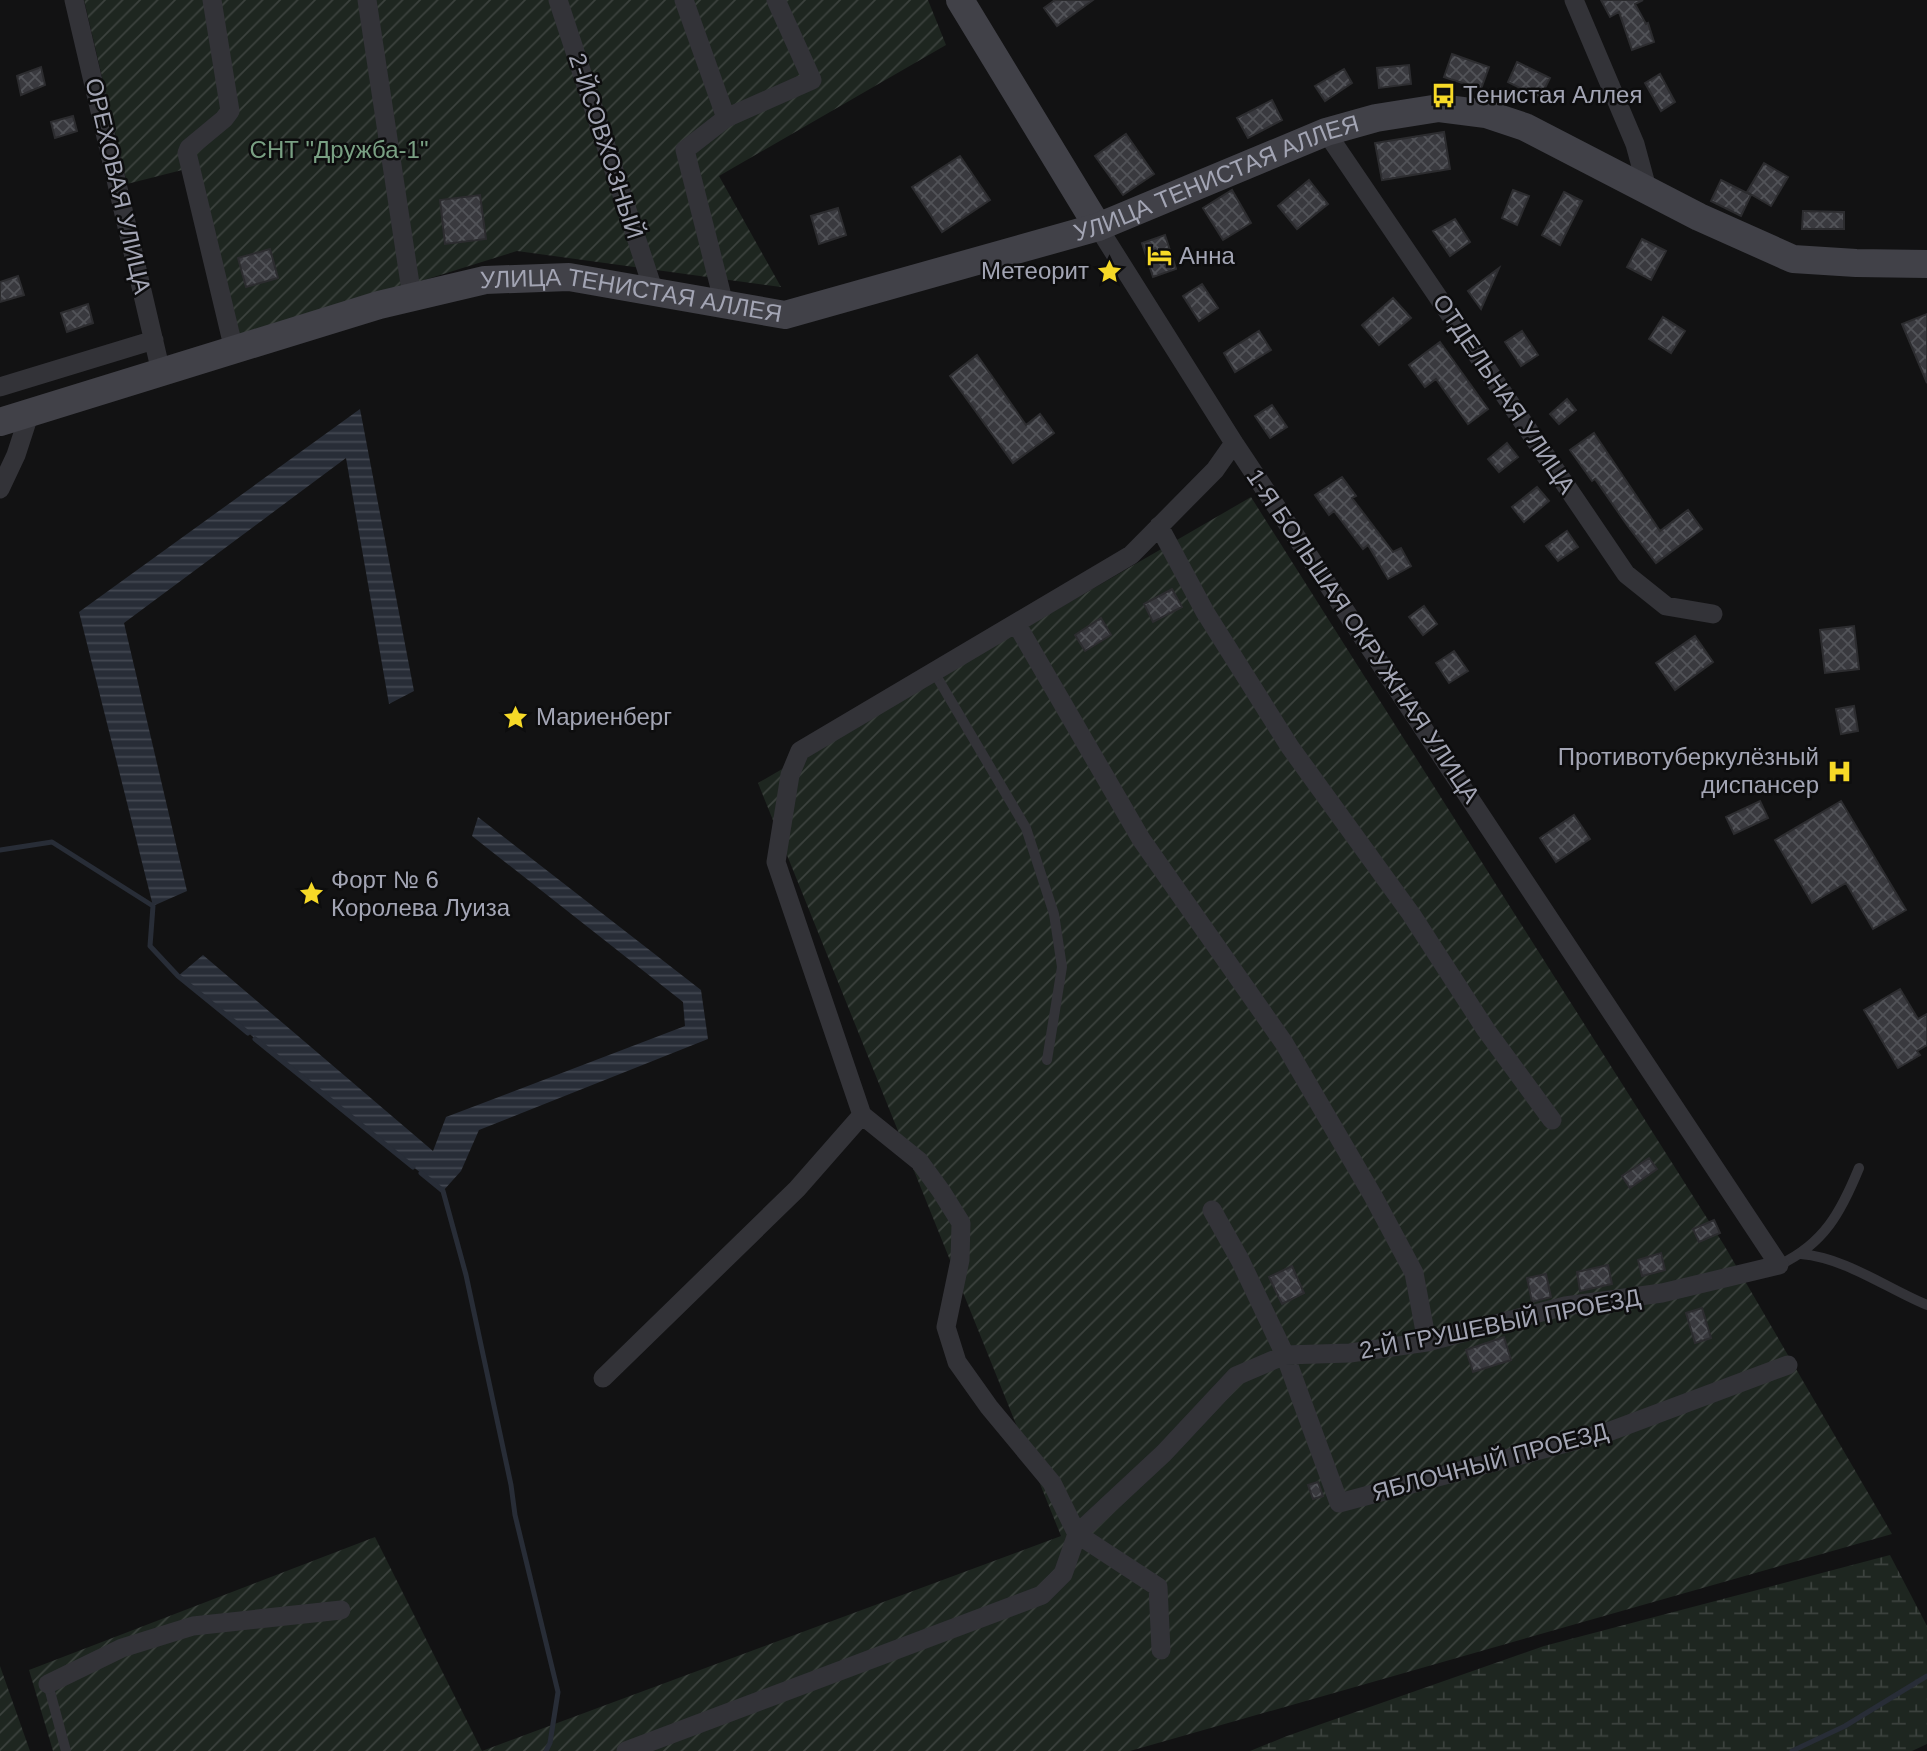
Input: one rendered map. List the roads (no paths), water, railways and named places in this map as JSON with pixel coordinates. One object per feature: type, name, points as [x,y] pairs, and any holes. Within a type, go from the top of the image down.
[{"type":"main road","name":"1-Я БОЛЬШАЯ ОКРУЖНАЯ УЛИЦА","points":[[960,0],[1098,227]]},
{"type":"main road","name":"УЛИЦА ТЕНИСТАЯ АЛЛЕЯ","points":[[0,422],[379,305],[485,280],[569,277],[785,315],[1098,227],[1326,132],[1376,118],[1439,108],[1486,114],[1525,127],[1648,192],[1793,259],[1927,264]]},
{"type":"street","name":"ОРЕХОВАЯ УЛИЦА","points":[[74,0],[161,372]]},
{"type":"street","points":[[212,0],[230,111],[229,115],[189,148],[187,153],[234,350]]},
{"type":"street","points":[[367,0],[412,297]]},
{"type":"street","name":"2-ЙСОВХОЗНЫЙ","points":[[558,0],[654,292]]},
{"type":"street","points":[[684,0],[726,118]]},
{"type":"street","points":[[724,304],[685,150],[726,118],[812,80],[776,0]]},
{"type":"street","points":[[1574,0],[1635,144],[1648,192]]},
{"type":"street","name":"ОТДЕЛЬНАЯ УЛИЦА","points":[[1326,132],[1626,574],[1666,606],[1713,614]]},
{"type":"street","name":"1-Я БОЛЬШАЯ ОКРУЖНАЯ УЛИЦА","points":[[1098,227],[1234,443],[1779,1265]]},
{"type":"street","points":[[0,387],[154,340]]},
{"type":"street","points":[[0,489],[16,455],[30,412]]},
{"type":"street","points":[[1161,1650],[1158,1587],[1077,1534],[1052,1483],[989,1407],[957,1362],[946,1327],[960,1260],[961,1223],[942,1191],[919,1161],[862,1115],[776,862],[790,775],[800,751],[1131,555],[1215,470],[1234,443]]},
{"type":"street","points":[[1160,526],[1205,612],[1290,747],[1411,914],[1486,1030],[1552,1119]]},
{"type":"street","points":[[1016,623],[1141,839],[1284,1043],[1373,1196],[1415,1273],[1427,1342]]},
{"type":"street","points":[[603,1378],[797,1189],[862,1115]]},
{"type":"street","points":[[1212,1210],[1240,1259],[1285,1356]]},
{"type":"street","name":"2-Й ГРУШЕВЫЙ ПРОЕЗД","points":[[1077,1534],[1164,1454],[1236,1376],[1285,1356],[1350,1353],[1427,1342],[1565,1306],[1662,1293],[1779,1265]]},
{"type":"street","name":"ЯБЛОЧНЫЙ ПРОЕЗД","points":[[1285,1356],[1339,1503],[1608,1432],[1788,1365]]},
{"type":"street","points":[[625,1751],[1042,1594],[1063,1574],[1077,1534]]},
{"type":"street","points":[[48,1684],[122,1648],[193,1626],[341,1609]]},
{"type":"lane","points":[[934,671],[1026,828],[1054,914],[1062,967],[1047,1060]]},
{"type":"lane","points":[[1779,1265],[1801,1254],[1825,1232],[1841,1210],[1859,1168]]},
{"type":"lane","points":[[1801,1254],[1814,1255],[1841,1264],[1927,1305]]},
{"type":"lane","points":[[48,1684],[66,1751]]},
{"type":"waterway","points":[[0,850],[52,842],[153,906],[150,946],[178,976],[248,1033]]},
{"type":"waterway","points":[[255,1039],[413,1167]]},
{"type":"waterway","points":[[421,1173],[443,1191],[466,1275],[515,1515],[558,1692],[550,1743],[546,1751]]},
{"type":"waterway","points":[[1792,1751],[1845,1726],[1927,1676]]},
{"type":"place","name":"Тенистая Аллея","points":[[1443,95]]},
{"type":"place","name":"Анна","points":[[1159,256]]},
{"type":"place","name":"Метеорит","points":[[1109,271]]},
{"type":"place","name":"Мариенберг","points":[[516,717]]},
{"type":"place","name":"Противотуберкулёзный диспансер","points":[[1839,771]]},
{"type":"place","name":"Форт № 6 Королева Луиза","points":[[311,894]]},
{"type":"park label","name":"СНТ \"Дружба-1\"","points":[[339,150]]}]
